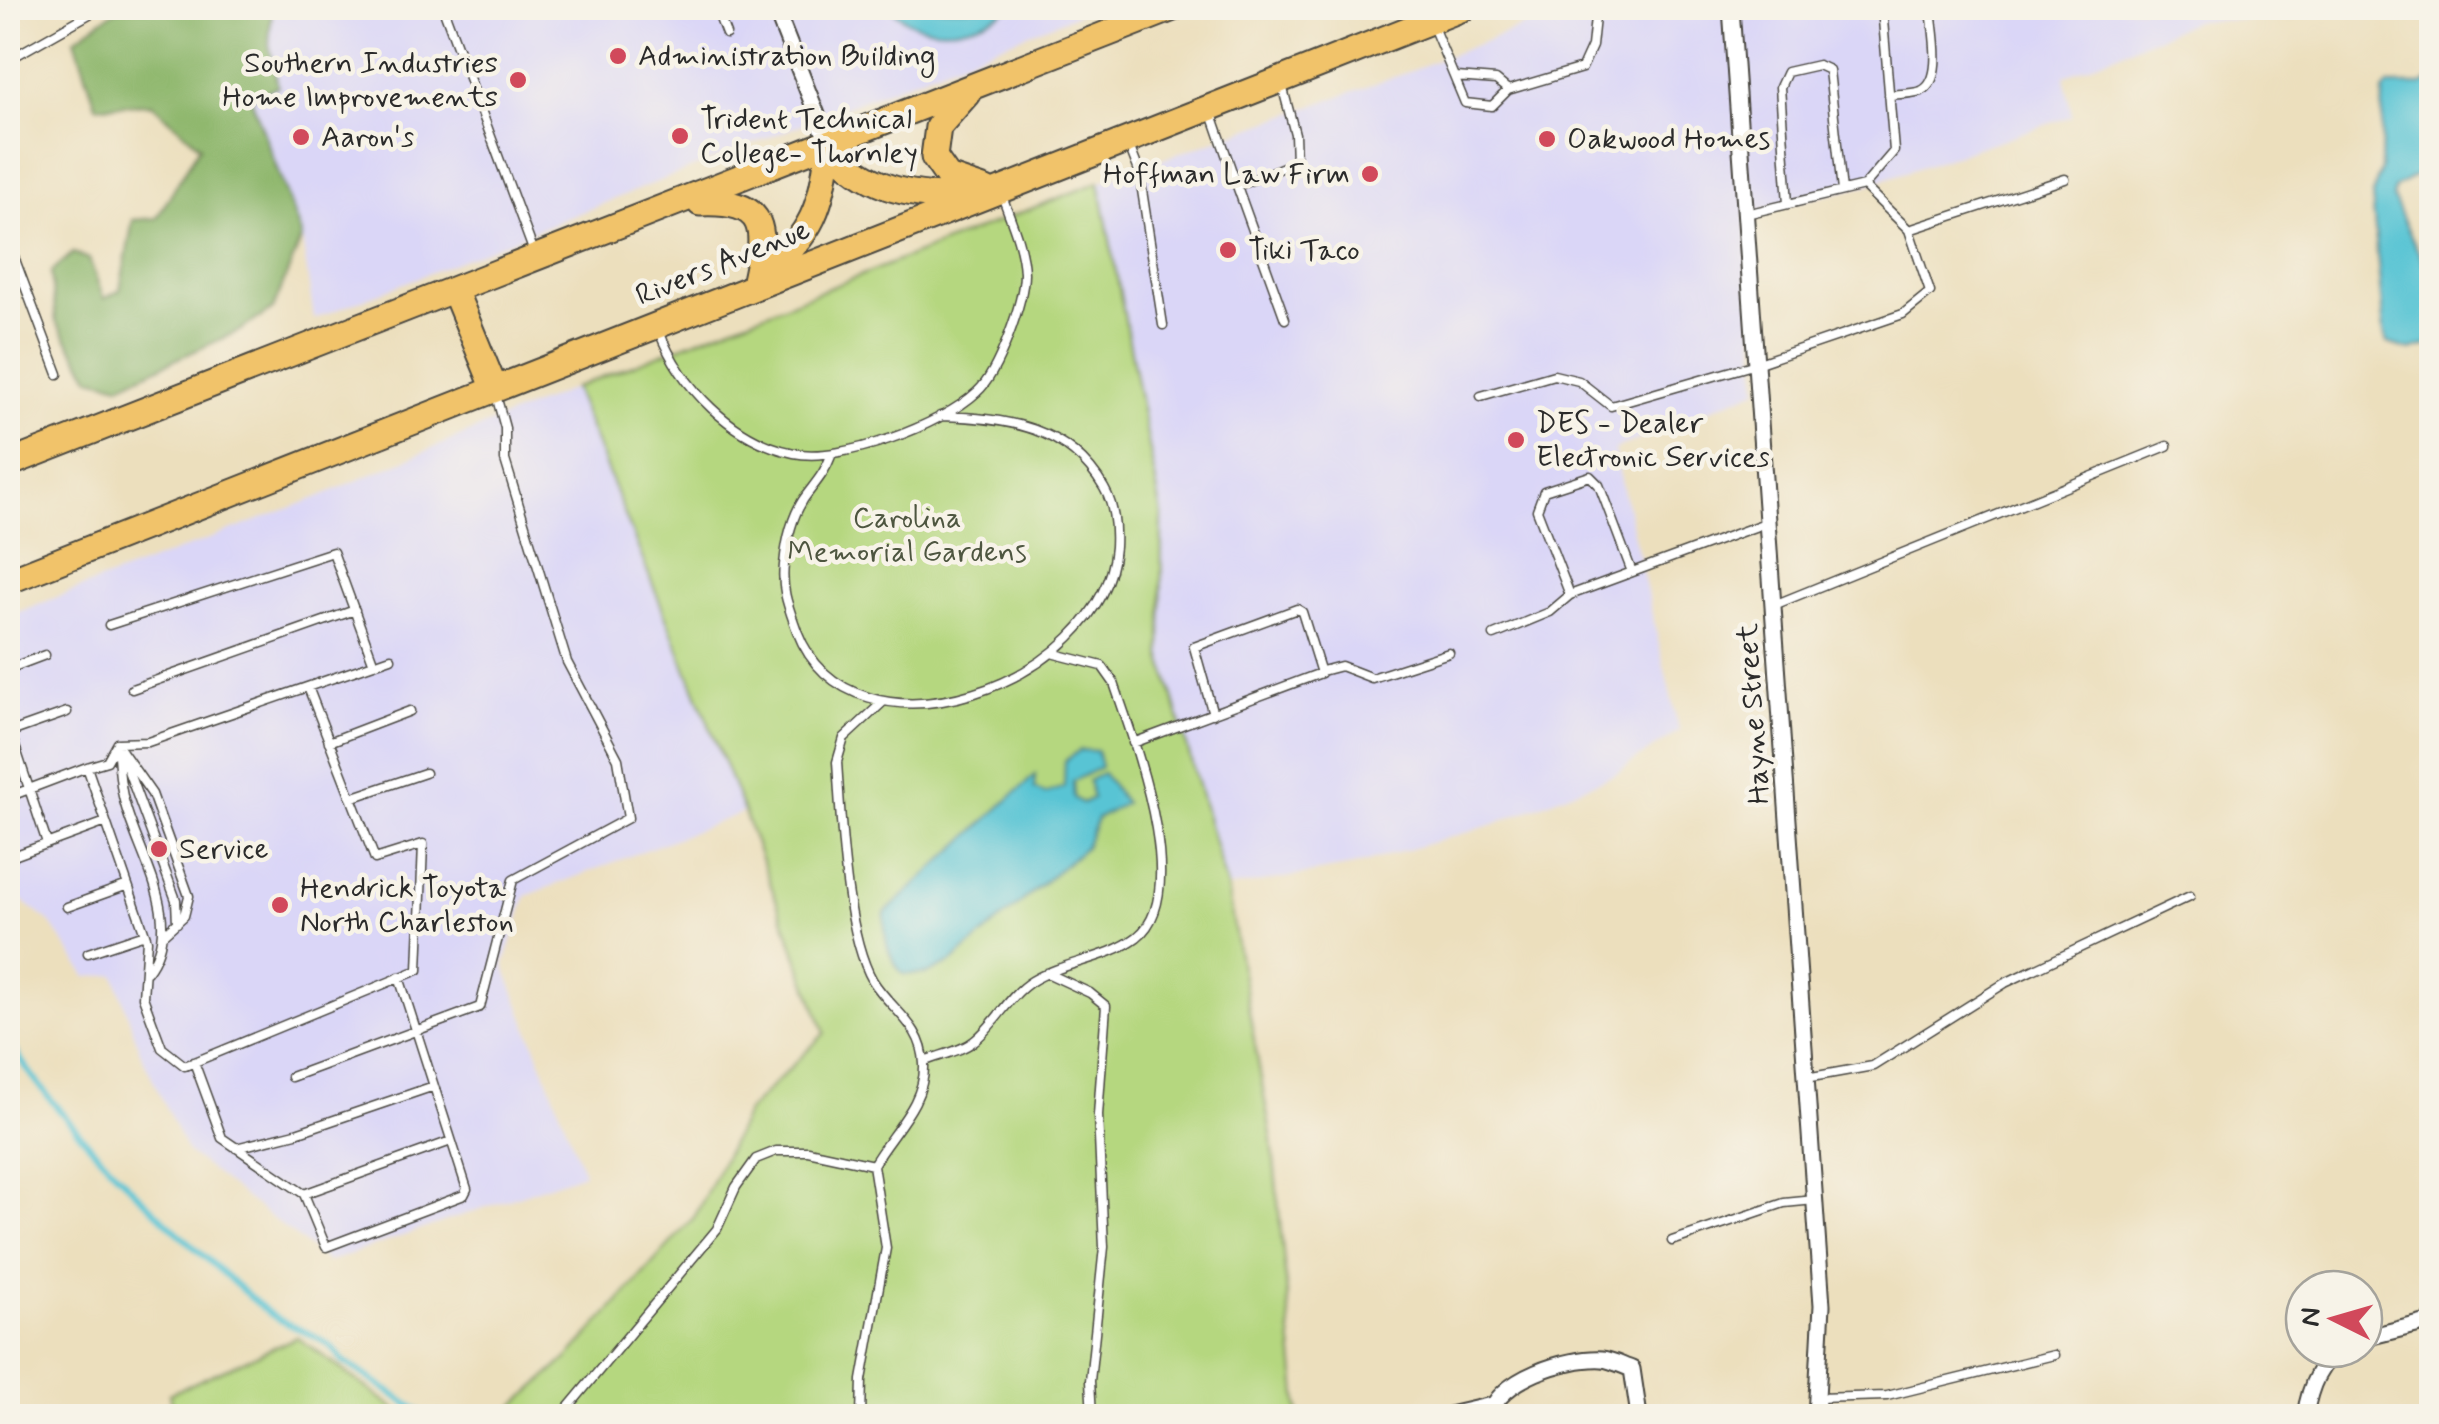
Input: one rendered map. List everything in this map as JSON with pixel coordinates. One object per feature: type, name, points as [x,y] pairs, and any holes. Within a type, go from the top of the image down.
[{"type":"main road","points":[[8,464],[456,292],[1173,8]]},
{"type":"main road","name":"Rivers Avenue","points":[[8,581],[1462,8]]},
{"type":"main road","points":[[974,87],[938,127],[934,157],[948,177],[990,193]]},
{"type":"main road","points":[[830,144],[852,172],[883,186],[921,196],[990,193]]},
{"type":"main road","points":[[754,285],[802,241],[820,206],[830,144]]},
{"type":"main road","points":[[676,204],[730,202],[756,218],[764,238],[754,285]]},
{"type":"main road","points":[[456,292],[494,387]]},
{"type":"street","points":[[776,8],[830,144]]},
{"type":"street","name":"Hayne Street","points":[[1732,8],[1822,1305],[1816,1416]]},
{"type":"street","points":[[2384,1333],[2432,1321]]},
{"type":"street","points":[[1446,1416],[1492,1411],[1506,1389],[1546,1368],[1602,1359],[1632,1369],[1639,1416]]},
{"type":"street","points":[[2305,1416],[2308,1397],[2321,1369]]},
{"type":"lane","points":[[8,60],[100,8]]},
{"type":"lane","points":[[442,8],[537,259]]},
{"type":"lane","points":[[716,8],[726,34]]},
{"type":"lane","points":[[1430,20],[1465,104],[1492,106],[1508,90],[1582,68],[1592,46],[1596,8]]},
{"type":"lane","points":[[1746,214],[1864,186],[1894,150],[1882,8]]},
{"type":"lane","points":[[1889,95],[1923,90],[1930,82],[1935,70],[1931,8]]},
{"type":"lane","points":[[1788,204],[1780,87],[1788,72],[1818,65],[1829,70],[1842,191]]},
{"type":"lane","points":[[1456,76],[1496,80],[1508,90]]},
{"type":"lane","points":[[1238,186],[1296,162],[1294,134],[1280,79]]},
{"type":"lane","points":[[1210,107],[1285,319]]},
{"type":"lane","points":[[1126,139],[1139,171],[1163,325]]},
{"type":"lane","points":[[1909,230],[2065,180]]},
{"type":"lane","points":[[1481,396],[1554,375],[1579,381],[1610,406],[1756,364],[1902,314],[1930,292],[1909,230],[1864,186]]},
{"type":"lane","points":[[656,324],[682,379],[726,420],[768,446],[831,456],[940,416],[977,393],[988,380],[1022,290],[1018,240],[990,193]]},
{"type":"lane","points":[[8,241],[58,374]]},
{"type":"lane","points":[[291,1077],[480,1007],[513,880],[628,818],[618,758],[567,662],[505,460],[505,428],[494,387]]},
{"type":"lane","points":[[831,456],[822,480],[804,498],[793,520],[783,594],[816,669],[843,686],[883,702],[917,702],[988,688],[1055,654],[1100,602],[1113,570],[1116,530],[1108,495],[1092,468],[1050,432],[999,420],[940,416]]},
{"type":"lane","points":[[1774,605],[2167,446]]},
{"type":"lane","points":[[1570,595],[1537,510],[1544,491],[1590,476],[1599,485],[1632,572]]},
{"type":"lane","points":[[1494,636],[1550,612],[1570,595],[1768,522]]},
{"type":"lane","points":[[109,625],[333,552],[374,664]]},
{"type":"lane","points":[[1212,714],[1194,647],[1298,609],[1322,671]]},
{"type":"lane","points":[[132,689],[355,610]]},
{"type":"lane","points":[[1133,743],[1322,671],[1342,666],[1372,678],[1449,653]]},
{"type":"lane","points":[[925,1060],[972,1043],[1028,982],[1116,950],[1140,934],[1150,918],[1160,873],[1158,824],[1114,682],[1102,666],[1055,654]]},
{"type":"lane","points":[[8,669],[46,655]]},
{"type":"lane","points":[[117,743],[148,742],[391,658]]},
{"type":"lane","points":[[86,767],[145,934],[143,997],[162,1048],[185,1066],[418,970],[422,844],[375,858],[308,687]]},
{"type":"lane","points":[[861,1416],[862,1380],[886,1248],[873,1165],[922,1088],[925,1060],[910,1019],[874,982],[853,917],[837,762],[844,738],[883,702]]},
{"type":"lane","points":[[329,742],[410,711]]},
{"type":"lane","points":[[47,843],[8,730],[66,712]]},
{"type":"lane","points":[[8,797],[107,761],[117,743]]},
{"type":"lane","points":[[117,743],[152,794],[189,896],[184,916],[164,934]]},
{"type":"lane","points":[[117,743],[124,801],[161,907],[164,934],[156,960],[145,974]]},
{"type":"lane","points":[[351,798],[425,773]]},
{"type":"lane","points":[[8,858],[106,822]]},
{"type":"lane","points":[[67,907],[128,884]]},
{"type":"lane","points":[[1806,1078],[1872,1066],[2005,983],[2190,896]]},
{"type":"lane","points":[[88,954],[145,934]]},
{"type":"lane","points":[[1048,973],[1090,993],[1106,1006],[1098,1115],[1104,1247],[1090,1381],[1092,1416]]},
{"type":"lane","points":[[194,1062],[222,1138],[304,1194],[326,1247],[464,1195],[467,1189],[399,977]]},
{"type":"lane","points":[[236,1148],[296,1133],[434,1086]]},
{"type":"lane","points":[[304,1194],[452,1141]]},
{"type":"lane","points":[[561,1416],[717,1229],[756,1159],[776,1151],[808,1151],[873,1165]]},
{"type":"lane","points":[[1672,1242],[1784,1203],[1815,1200]]},
{"type":"lane","points":[[1818,1398],[1887,1396],[2054,1355]]},
{"type":"shaded area","points":[[272,8],[1093,8],[314,319],[302,237],[251,97],[278,86],[269,44]]},
{"type":"shaded area","points":[[1570,8],[2261,8],[2259,19],[2195,21],[2064,76],[2072,116],[1864,186],[1746,214],[1758,389],[1614,450],[1679,731],[1613,775],[1494,824],[1353,866],[1227,888],[1161,654],[1162,515],[1099,182],[1402,74]]},
{"type":"shaded area","points":[[574,388],[744,812],[526,896],[504,965],[584,1173],[328,1262],[187,1152],[140,1052],[115,975],[87,977],[50,922],[19,898],[8,897],[8,616],[316,498]]},
{"type":"green space","points":[[119,8],[272,8],[269,44],[278,86],[251,98],[302,237],[273,309],[239,331],[120,385],[91,378],[56,322],[51,272],[73,253],[89,259],[104,299],[120,290],[133,220],[157,218],[200,146],[152,104],[96,106],[75,39]]},
{"type":"green space","name":"Carolina Memorial Gardens","points":[[1099,182],[1162,515],[1161,654],[1227,888],[1272,1140],[1299,1416],[503,1416],[568,1358],[695,1216],[748,1110],[825,1033],[744,812],[574,388]]},
{"type":"green space","points":[[297,1337],[405,1416],[177,1416],[169,1394]]},
{"type":"water","points":[[891,8],[1009,8],[980,23],[933,29],[904,18]]},
{"type":"water","points":[[2431,80],[2431,166],[2395,188],[2393,198],[2431,278],[2431,344],[2410,350],[2387,343],[2384,333],[2372,195],[2381,169],[2383,92],[2388,85],[2422,85]]},
{"type":"water","points":[[1080,750],[1097,751],[1101,767],[1073,781],[1074,798],[1082,803],[1093,798],[1088,781],[1103,773],[1125,803],[1097,819],[1085,847],[952,962],[927,974],[903,974],[887,945],[885,913],[1035,775],[1034,788],[1045,794],[1064,787],[1065,761]]},
{"type":"waterway","points":[[8,1041],[95,1151],[196,1250],[266,1311],[327,1344],[342,1360],[426,1416]]},
{"type":"place","name":"Administration Building","points":[[618,56]]},
{"type":"place","name":"Southern Industries Home Improvements","points":[[518,80]]},
{"type":"place","name":"Trident Technical College- Thornley","points":[[680,136]]},
{"type":"place","name":"Aaron's","points":[[301,137]]},
{"type":"place","name":"Oakwood Homes","points":[[1547,139]]},
{"type":"place","name":"Hoffman Law Firm","points":[[1370,174]]},
{"type":"place","name":"Tiki Taco","points":[[1228,250]]},
{"type":"place","name":"DES - Dealer Electronic Services","points":[[1516,440]]},
{"type":"place","name":"Service","points":[[159,849]]},
{"type":"place","name":"Hendrick Toyota North Charleston","points":[[280,905]]}]
